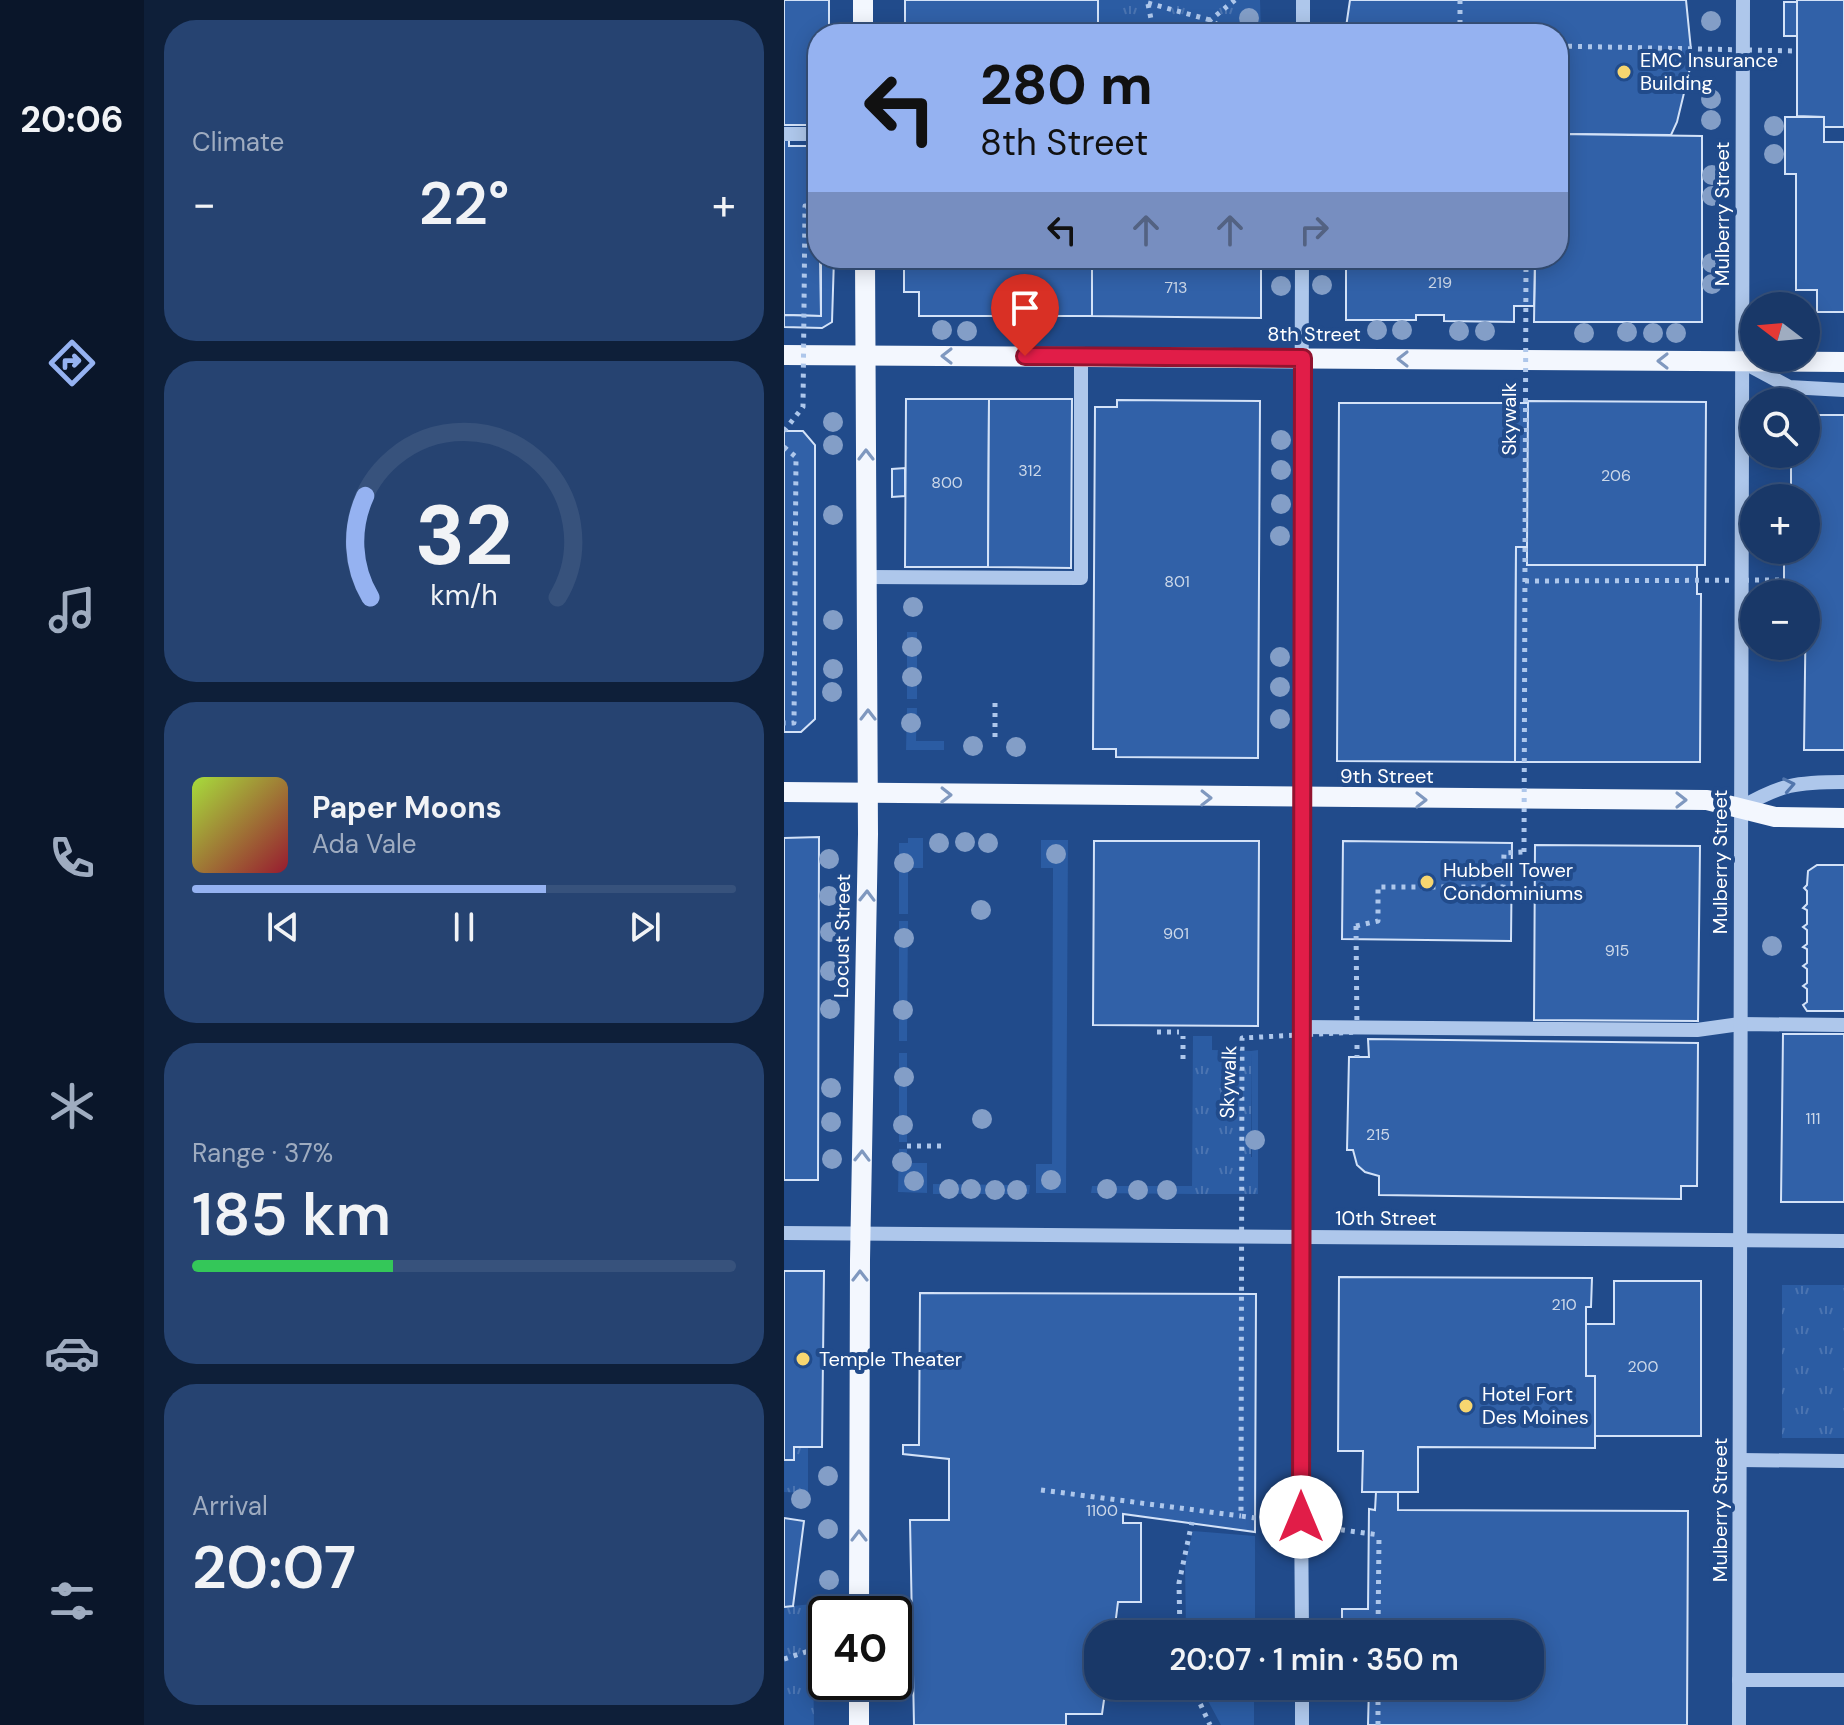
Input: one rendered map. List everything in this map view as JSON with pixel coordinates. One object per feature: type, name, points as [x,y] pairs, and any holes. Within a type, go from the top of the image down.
[{"type":"main road","points":[[863,0],[863,24]]},
{"type":"main road","name":"Locust Street","points":[[859,1596],[868,793],[865,268]]},
{"type":"main road","name":"8th Street","points":[[784,355],[1740,361]]},
{"type":"main road","name":"8th Street","points":[[1820,362],[1844,362]]},
{"type":"main road","name":"9th Street","points":[[784,792],[1301,799],[1707,800],[1775,817],[1844,818]]},
{"type":"main road","points":[[859,1700],[859,1725]]},
{"type":"street","points":[[1303,0],[1303,24]]},
{"type":"street","name":"Mulberry Street","points":[[1741,292],[1743,0]]},
{"type":"street","points":[[784,134],[808,134]]},
{"type":"street","points":[[1302,268],[1299,1237],[1302,1620]]},
{"type":"street","points":[[867,577],[1081,578],[1081,357]]},
{"type":"street","name":"Mulberry Street","points":[[1739,1725],[1741,372]]},
{"type":"street","points":[[1761,372],[1789,387],[1844,390]]},
{"type":"street","points":[[1740,808],[1776,787],[1802,782],[1844,782]]},
{"type":"street","points":[[1300,1027],[1697,1030],[1740,1024],[1844,1025]]},
{"type":"street","name":"10th Street","points":[[784,1233],[1844,1241]]},
{"type":"street","points":[[1740,1460],[1844,1461]]},
{"type":"street","points":[[1739,1680],[1844,1680]]},
{"type":"street","points":[[1302,1700],[1302,1725]]},
{"type":"path","points":[[1205,24],[1235,0]]},
{"type":"path","points":[[1460,0],[1460,24]]},
{"type":"path","points":[[1152,24],[1148,2],[1217,24]]},
{"type":"path","points":[[1568,46],[1797,51]]},
{"type":"path","points":[[784,431],[803,407],[805,206],[808,206]]},
{"type":"path","name":"Skywalk","points":[[1241,1516],[1242,1038],[1357,1032],[1356,926],[1378,921],[1378,887],[1503,887],[1504,853],[1524,852],[1526,268]]},
{"type":"path","points":[[784,447],[796,457],[794,723],[784,723]]},
{"type":"path","points":[[1525,581],[1740,580]]},
{"type":"path","points":[[995,703],[995,741]]},
{"type":"path","points":[[1157,1032],[1181,1034],[1183,1059]]},
{"type":"path","points":[[907,1146],[941,1146]]},
{"type":"path","points":[[1041,1490],[1379,1535],[1378,1620]]},
{"type":"path","points":[[1180,1620],[1179,1583],[1192,1522]]},
{"type":"path","points":[[784,1659],[808,1651]]},
{"type":"path","points":[[1198,1700],[1210,1725]]},
{"type":"path","points":[[1378,1700],[1378,1725]]},
{"type":"green space","points":[[1098,0],[1260,0],[1261,24],[1098,24]]},
{"type":"green space","points":[[907,632],[917,632],[917,699],[907,699]]},
{"type":"green space","points":[[907,708],[917,708],[916,741],[944,741],[944,750],[906,750]]},
{"type":"green space","points":[[908,838],[923,838],[923,868],[908,868],[908,914],[899,914],[899,843],[908,843]]},
{"type":"green space","points":[[1041,840],[1068,840],[1066,1193],[1036,1193],[1036,1164],[1052,1164],[1053,868],[1041,868]]},
{"type":"green space","points":[[899,921],[908,921],[907,1041],[899,1041]]},
{"type":"green space","points":[[1193,1036],[1212,1036],[1212,1050],[1251,1051],[1251,1157],[1258,1157],[1258,1194],[1192,1194]]},
{"type":"green space","points":[[1258,1050],[1258,1157],[1252,1157],[1251,1051]]},
{"type":"green space","points":[[899,1053],[907,1053],[907,1142],[899,1142]]},
{"type":"green space","points":[[899,1149],[907,1149],[907,1163],[927,1163],[927,1193],[898,1192]]},
{"type":"green space","points":[[933,1184],[1030,1185],[1029,1194],[933,1194]]},
{"type":"green space","points":[[1092,1186],[1192,1186],[1192,1194],[1091,1193]]},
{"type":"green space","points":[[1782,1285],[1844,1285],[1844,1438],[1782,1438]]},
{"type":"green space","points":[[794,1447],[808,1447],[808,1493],[784,1492],[784,1460],[794,1459]]},
{"type":"green space","points":[[1193,1531],[1255,1536],[1255,1620],[1186,1620],[1185,1562]]},
{"type":"green space","points":[[808,1604],[808,1700],[814,1700],[814,1725],[784,1725],[784,1607]]},
{"type":"green space","points":[[1208,1700],[1254,1700],[1254,1725],[1221,1725]]},
{"type":"building","points":[[784,0],[829,0],[829,24],[808,24],[808,125],[784,125]]},
{"type":"building","points":[[905,0],[1098,0],[1098,24],[905,24]]},
{"type":"building","name":"EMC Insurance Building","points":[[1350,0],[1686,0],[1692,60],[1671,135],[1568,134],[1568,24],[1346,24]]},
{"type":"building","points":[[1797,0],[1844,0],[1844,127],[1824,127],[1824,117],[1797,116]]},
{"type":"building","points":[[1784,2],[1797,2],[1797,36],[1784,36]]},
{"type":"building","points":[[1785,117],[1824,117],[1824,142],[1844,142],[1844,312],[1820,312],[1820,292],[1796,290],[1796,174],[1785,174]]},
{"type":"building","points":[[1568,134],[1702,136],[1702,322],[1534,322],[1535,268],[1568,268]]},
{"type":"building","points":[[784,139],[789,139],[789,146],[808,146],[808,268],[820,268],[821,316],[784,315]]},
{"type":"building","points":[[821,268],[834,268],[832,322],[822,328],[784,327],[784,315],[821,316]]},
{"type":"building","points":[[904,268],[1092,268],[1092,316],[919,316],[919,292],[904,292]]},
{"type":"building","points":[[1092,268],[1261,268],[1261,318],[1092,316]]},
{"type":"building","points":[[1346,268],[1535,268],[1534,306],[1514,306],[1514,322],[1444,321],[1444,315],[1416,315],[1416,320],[1346,320]]},
{"type":"building","points":[[906,399],[989,399],[988,567],[905,567]]},
{"type":"building","points":[[989,399],[1072,399],[1071,568],[988,567]]},
{"type":"building","points":[[1117,400],[1260,401],[1258,758],[1116,757],[1116,749],[1093,749],[1095,407],[1117,407]]},
{"type":"building","points":[[1527,401],[1706,402],[1705,565],[1527,565]]},
{"type":"building","points":[[1339,403],[1528,403],[1527,547],[1516,547],[1515,762],[1337,761]]},
{"type":"building","points":[[1820,415],[1844,415],[1844,750],[1804,750],[1805,660],[1820,660],[1820,580],[1784,580],[1784,564],[1820,564],[1820,484],[1791,484],[1791,468],[1820,468]]},
{"type":"building","points":[[784,431],[803,431],[815,445],[815,719],[801,732],[784,732]]},
{"type":"building","points":[[905,468],[905,496],[892,497],[892,469]]},
{"type":"building","points":[[1516,547],[1527,547],[1527,565],[1697,565],[1697,594],[1701,594],[1700,762],[1515,762]]},
{"type":"building","points":[[819,837],[818,1180],[784,1180],[784,838]]},
{"type":"building","points":[[1094,841],[1259,841],[1258,1026],[1093,1025]]},
{"type":"building","name":"Hubbell Tower Condominiums","points":[[1343,841],[1512,843],[1511,941],[1342,939]]},
{"type":"building","points":[[1535,845],[1700,846],[1698,1021],[1534,1020]]},
{"type":"building","points":[[1817,865],[1844,865],[1844,1011],[1807,1011],[1803,1005],[1807,1002],[1807,989],[1803,986],[1807,983],[1807,969],[1803,966],[1807,963],[1807,949],[1803,947],[1807,944],[1807,930],[1803,927],[1807,924],[1807,910],[1803,908],[1807,904],[1807,891],[1804,888],[1808,871]]},
{"type":"building","points":[[1783,1034],[1844,1034],[1844,1202],[1781,1202]]},
{"type":"building","points":[[1368,1039],[1698,1043],[1697,1186],[1681,1186],[1681,1199],[1379,1195],[1379,1176],[1365,1172],[1357,1165],[1353,1150],[1347,1150],[1349,1057],[1369,1057]]},
{"type":"building","name":"Temple Theater","points":[[784,1271],[824,1271],[822,1447],[794,1447],[794,1460],[784,1460]]},
{"type":"building","name":"Hotel Fort Des Moines","points":[[1339,1277],[1592,1278],[1591,1307],[1586,1307],[1586,1376],[1595,1376],[1595,1448],[1418,1447],[1418,1492],[1362,1492],[1363,1451],[1338,1451]]},
{"type":"building","points":[[1614,1281],[1701,1281],[1701,1436],[1595,1436],[1595,1376],[1586,1376],[1586,1324],[1614,1324]]},
{"type":"building","points":[[920,1293],[1256,1294],[1255,1532],[1123,1514],[1123,1523],[1141,1523],[1141,1602],[1118,1602],[1116,1620],[1084,1620],[1084,1700],[1104,1700],[1102,1714],[1066,1714],[1066,1725],[914,1725],[910,1520],[949,1520],[949,1459],[903,1454],[903,1445],[919,1445]]},
{"type":"building","points":[[1376,1492],[1398,1492],[1398,1510],[1688,1511],[1687,1725],[1368,1725],[1369,1700],[1544,1700],[1544,1620],[1342,1620],[1342,1609],[1368,1609],[1369,1509],[1375,1510]]},
{"type":"building","points":[[784,1518],[804,1521],[793,1606],[784,1607]]},
{"type":"place","name":"EMC Insurance Building","points":[[1624,72]]},
{"type":"place","name":"Hubbell Tower Condominiums","points":[[1427,882]]},
{"type":"place","name":"Temple Theater","points":[[803,1359]]},
{"type":"place","name":"Hotel Fort Des Moines","points":[[1466,1406]]},
{"type":"route","points":[[1025,356],[1303,358],[1299,1237],[1301,1517]]}]
